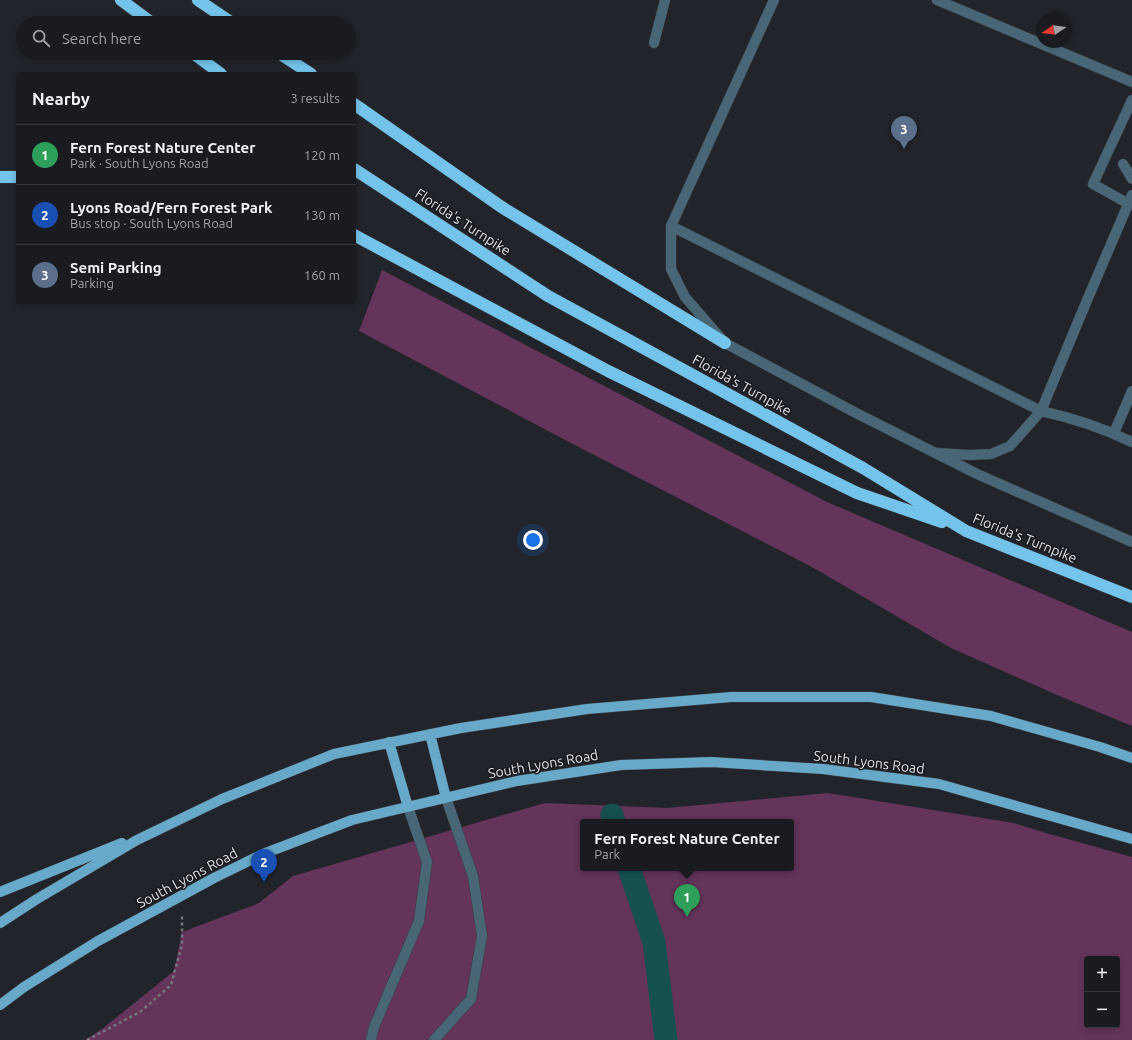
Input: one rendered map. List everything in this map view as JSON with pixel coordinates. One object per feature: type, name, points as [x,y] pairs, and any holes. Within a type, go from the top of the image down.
[{"type":"highway","points":[[121,0],[143,16]]},
{"type":"highway","points":[[198,0],[222,16]]},
{"type":"highway","points":[[202,60],[218,72]]},
{"type":"highway","points":[[290,60],[308,72]]},
{"type":"highway","points":[[356,105],[503,208],[725,343]]},
{"type":"highway","name":"Florida's Turnpike","points":[[356,170],[548,296],[863,468],[966,530],[1132,597]]},
{"type":"highway","points":[[0,178],[16,177]]},
{"type":"highway","points":[[356,236],[608,371],[857,493],[966,530]]},
{"type":"main road","points":[[0,924],[37,899],[137,840],[222,799],[334,754],[461,728],[587,709],[731,696],[871,697],[991,716],[1100,747],[1132,758]]},
{"type":"main road","points":[[430,734],[446,798]]},
{"type":"main road","points":[[389,742],[408,807]]},
{"type":"main road","name":"South Lyons Road","points":[[0,1004],[24,987],[98,941],[228,871],[270,851],[352,820],[517,781],[621,765],[711,762],[823,769],[940,784],[1132,839]]},
{"type":"main road","points":[[0,892],[174,822]]},
{"type":"lane","points":[[654,43],[665,0]]},
{"type":"lane","points":[[774,0],[671,226],[671,269],[684,297],[725,343],[933,453],[977,474],[1132,542]]},
{"type":"lane","points":[[937,0],[1132,82]]},
{"type":"lane","points":[[933,453],[991,454],[1010,446],[1041,411],[1130,199],[1093,184],[1132,100]]},
{"type":"lane","points":[[1123,164],[1132,179]]},
{"type":"lane","points":[[671,226],[1041,411],[1068,417],[1114,433],[1132,442]]},
{"type":"lane","points":[[1114,433],[1128,411],[1132,392]]},
{"type":"lane","points":[[434,1040],[470,999],[482,936],[473,876],[446,798]]},
{"type":"lane","points":[[371,1040],[374,1027],[419,921],[427,862],[408,807]]},
{"type":"path","points":[[87,1040],[140,1012],[171,985],[182,945],[183,895]]},
{"type":"shaded area","points":[[382,270],[827,502],[1132,632],[1132,726],[1057,695],[951,648],[812,567],[569,442],[359,331]]},
{"type":"shaded area","points":[[828,793],[1014,823],[1132,857],[1132,1040],[85,1040],[102,1029],[174,971],[182,932],[259,903],[293,876],[545,803],[667,808]]},
{"type":"waterway","points":[[612,815],[613,819]]},
{"type":"waterway","points":[[630,871],[654,942],[666,1040]]},
{"type":"place","name":"Semi Parking","points":[[904,149]]},
{"type":"place","name":"Lyons Road/Fern Forest Park","points":[[264,882]]},
{"type":"place","name":"Fern Forest Nature Center","points":[[687,917]]}]
